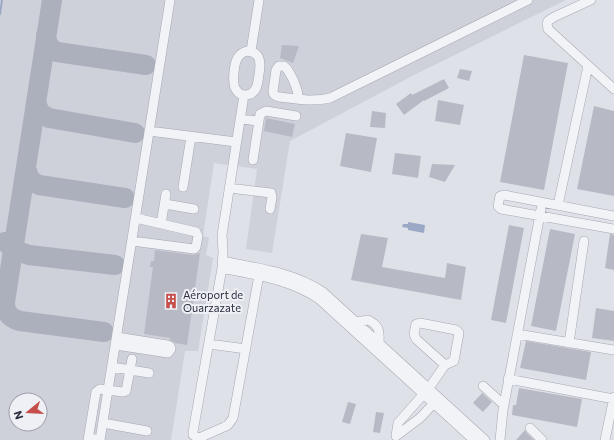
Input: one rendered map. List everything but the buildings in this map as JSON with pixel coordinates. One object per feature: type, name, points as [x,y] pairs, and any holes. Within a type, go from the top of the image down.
[{"type":"street","points":[[132,359],[126,391],[123,392],[109,390],[100,389],[96,392],[88,439],[100,440],[109,390],[170,0]]},
{"type":"street","points":[[251,51],[259,0]]},
{"type":"street","points":[[298,99],[317,100],[336,96],[528,0]]},
{"type":"street","points":[[591,0],[548,21],[548,29],[614,89]]},
{"type":"street","points":[[251,51],[258,56],[261,63],[257,84],[254,91],[248,95],[244,95],[236,91],[234,87],[236,63],[237,59],[243,52],[251,51]]},
{"type":"street","points":[[558,205],[588,66]]},
{"type":"street","points":[[244,95],[222,235],[222,264],[193,432],[193,435],[196,438],[228,425],[233,418],[258,275]]},
{"type":"street","points":[[253,160],[260,114],[264,111],[296,116]]},
{"type":"street","points":[[240,119],[258,121]]},
{"type":"street","points":[[149,132],[236,142]]},
{"type":"street","points":[[183,187],[191,137]]},
{"type":"street","points":[[229,188],[271,193],[272,197],[270,209]]},
{"type":"street","points":[[161,224],[166,194]]},
{"type":"street","points":[[614,216],[504,195],[500,196],[498,206],[501,209],[614,229]]},
{"type":"street","points":[[500,440],[508,380],[542,203]]},
{"type":"street","points":[[165,204],[194,209]]},
{"type":"street","points":[[132,241],[192,249],[196,247],[198,236],[196,232],[136,218]]},
{"type":"street","points":[[569,343],[584,241]]},
{"type":"street","points":[[222,264],[296,286],[319,299],[436,400],[485,440]]},
{"type":"street","points":[[222,264],[282,273],[306,281],[331,298],[379,342],[426,391]]},
{"type":"street","points":[[396,438],[398,423],[426,391],[445,365],[454,361],[459,333],[420,322],[416,324],[414,334],[416,339],[445,365]]},
{"type":"street","points":[[517,334],[614,350]]},
{"type":"street","points":[[116,341],[135,344]]},
{"type":"street","points":[[209,344],[246,350]]},
{"type":"street","points":[[112,367],[149,373]]},
{"type":"street","points":[[508,380],[614,398],[605,440]]},
{"type":"street","points":[[482,386],[504,405]]},
{"type":"street","points":[[396,438],[420,418],[436,400]]},
{"type":"street","points":[[436,400],[474,440]]},
{"type":"street","points":[[103,423],[147,431]]},
{"type":"street","points":[[530,428],[542,440]]},
{"type":"shaded area","points":[[0,0],[566,0],[414,75],[290,141],[272,253],[246,249],[257,169],[214,163],[203,236],[209,238],[206,255],[213,258],[198,351],[185,351],[171,440],[0,440]]},
{"type":"water","points":[[408,222],[425,225],[424,233],[408,230],[408,228],[402,227],[403,224],[408,224]]},
{"type":"waterway","points":[[0,14],[2,0]]},
{"type":"taxiway","points":[[52,0],[5,306],[8,314],[16,320],[104,332]]},
{"type":"taxiway","points":[[46,35],[49,45],[57,52],[146,65]]},
{"type":"taxiway","points":[[36,102],[40,113],[49,118],[135,133]]},
{"type":"taxiway","points":[[26,168],[30,180],[39,185],[125,198]]},
{"type":"taxiway","points":[[5,242],[17,251],[29,255],[115,265]]},
{"type":"place","name":"Aéroport de Ouarzazate","points":[[171,301]]}]
